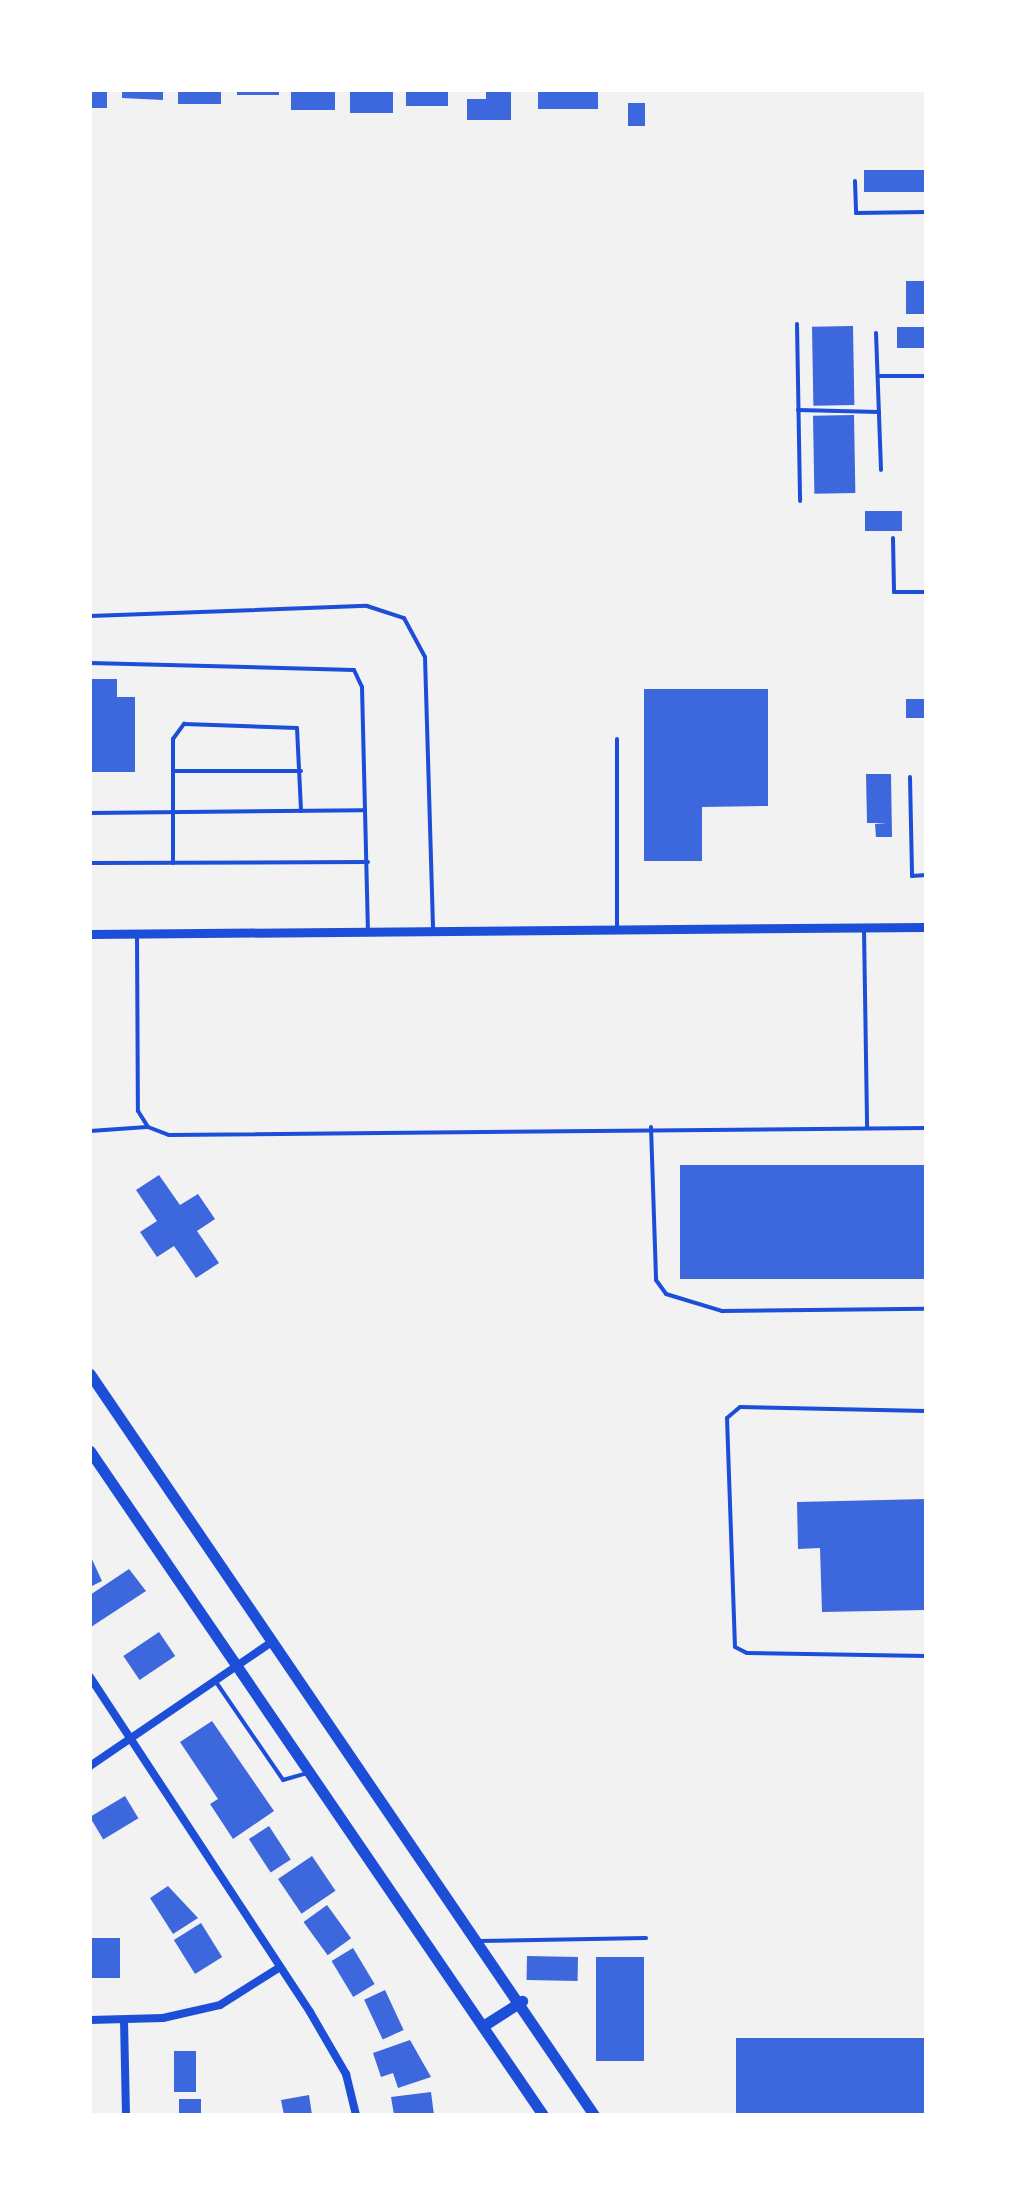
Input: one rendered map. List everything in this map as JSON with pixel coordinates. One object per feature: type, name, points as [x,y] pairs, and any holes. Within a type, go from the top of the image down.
[{"type":"main road","points":[[90,1374],[522,2001],[594,2115]]},
{"type":"main road","points":[[90,1451],[234,1670],[486,2024],[543,2115]]},
{"type":"main road","points":[[486,2024],[522,2001]]},
{"type":"street","points":[[90,934],[926,927]]},
{"type":"street","points":[[90,1766],[272,1642]]},
{"type":"street","points":[[90,1677],[280,1967],[346,2074],[356,2115]]},
{"type":"street","points":[[90,2020],[124,2020],[220,2005],[280,1967]]},
{"type":"street","points":[[124,2020],[126,2115]]},
{"type":"lane","points":[[855,181],[856,213],[926,212]]},
{"type":"lane","points":[[797,324],[800,501]]},
{"type":"lane","points":[[876,333],[881,470]]},
{"type":"lane","points":[[878,376],[926,376]]},
{"type":"lane","points":[[798,410],[879,412]]},
{"type":"lane","points":[[893,538],[894,592],[926,592]]},
{"type":"lane","points":[[90,616],[367,606],[404,618],[425,657],[433,932]]},
{"type":"lane","points":[[90,663],[354,670],[362,687],[368,933]]},
{"type":"lane","points":[[173,863],[173,739],[184,724],[287,723],[301,738],[301,811]]},
{"type":"lane","points":[[617,739],[617,929]]},
{"type":"lane","points":[[173,771],[301,771]]},
{"type":"lane","points":[[910,777],[912,876],[926,875]]},
{"type":"lane","points":[[90,813],[363,810]]},
{"type":"lane","points":[[90,863],[368,862]]},
{"type":"lane","points":[[864,927],[867,1128]]},
{"type":"lane","points":[[136,933],[138,1111],[148,1127]]},
{"type":"lane","points":[[90,1131],[148,1127],[169,1135],[651,1127],[926,1128]]},
{"type":"lane","points":[[651,1127],[656,1280],[666,1294],[722,1311],[926,1309]]},
{"type":"lane","points":[[926,1411],[740,1407],[727,1418],[735,1647],[747,1653],[926,1656]]},
{"type":"lane","points":[[216,1682],[283,1780],[307,1773]]},
{"type":"lane","points":[[480,1941],[646,1938]]},
{"type":"building","points":[[90,90],[107,90],[107,108],[90,108]]},
{"type":"building","points":[[122,90],[163,90],[163,100],[122,98]]},
{"type":"building","points":[[178,90],[221,90],[221,104],[178,104]]},
{"type":"building","points":[[237,90],[279,90],[279,95],[237,95]]},
{"type":"building","points":[[291,90],[335,90],[335,110],[291,110]]},
{"type":"building","points":[[350,90],[393,90],[393,113],[350,113]]},
{"type":"building","points":[[406,90],[448,90],[448,106],[406,106]]},
{"type":"building","points":[[486,90],[511,90],[511,120],[467,120],[467,99],[486,99]]},
{"type":"building","points":[[538,90],[598,90],[598,109],[538,109]]},
{"type":"building","points":[[628,103],[645,103],[645,126],[628,126]]},
{"type":"building","points":[[864,170],[926,170],[926,192],[864,192]]},
{"type":"building","points":[[906,281],[926,281],[926,314],[906,314]]},
{"type":"building","points":[[853,326],[854,405],[813,406],[812,327]]},
{"type":"building","points":[[897,327],[926,327],[926,348],[897,348]]},
{"type":"building","points":[[854,415],[855,493],[814,494],[813,416]]},
{"type":"building","points":[[865,511],[902,511],[902,531],[865,531]]},
{"type":"building","points":[[90,679],[117,679],[117,697],[135,697],[135,772],[90,772]]},
{"type":"building","points":[[644,689],[768,689],[768,806],[702,807],[702,861],[644,861]]},
{"type":"building","points":[[906,699],[926,699],[926,718],[906,718]]},
{"type":"building","points":[[866,774],[891,774],[892,837],[876,837],[875,824],[887,823],[867,823]]},
{"type":"building","points":[[680,1165],[926,1165],[926,1279],[680,1279]]},
{"type":"building","points":[[159,1175],[180,1205],[198,1194],[215,1219],[197,1231],[219,1263],[196,1278],[174,1246],[157,1257],[140,1232],[157,1221],[136,1190]]},
{"type":"building","points":[[926,1499],[926,1610],[822,1612],[820,1548],[798,1549],[797,1502]]},
{"type":"building","points":[[90,1555],[102,1581],[90,1587]]},
{"type":"building","points":[[129,1569],[146,1591],[91,1627],[90,1595]]},
{"type":"building","points":[[159,1632],[175,1656],[140,1680],[123,1656]]},
{"type":"building","points":[[212,1721],[274,1811],[233,1839],[210,1804],[218,1799],[180,1742]]},
{"type":"building","points":[[125,1796],[138,1818],[103,1839],[90,1817]]},
{"type":"building","points":[[269,1826],[291,1860],[271,1873],[249,1839]]},
{"type":"building","points":[[312,1856],[335,1891],[301,1914],[278,1879]]},
{"type":"building","points":[[168,1886],[198,1918],[173,1934],[150,1898]]},
{"type":"building","points":[[327,1905],[351,1938],[328,1955],[304,1922]]},
{"type":"building","points":[[201,1923],[222,1957],[195,1974],[174,1940]]},
{"type":"building","points":[[91,1938],[120,1938],[120,1978],[91,1978]]},
{"type":"building","points":[[353,1948],[375,1984],[353,1997],[332,1961]]},
{"type":"building","points":[[527,1956],[578,1957],[578,1981],[527,1980]]},
{"type":"building","points":[[596,1957],[644,1957],[644,2061],[596,2061]]},
{"type":"building","points":[[385,1990],[404,2030],[383,2040],[364,2000]]},
{"type":"building","points":[[736,2038],[926,2038],[926,2115],[736,2115]]},
{"type":"building","points":[[410,2040],[431,2077],[398,2088],[393,2073],[381,2077],[373,2053]]},
{"type":"building","points":[[174,2051],[196,2051],[196,2092],[174,2092]]},
{"type":"building","points":[[431,2092],[434,2115],[394,2115],[391,2097]]},
{"type":"building","points":[[309,2095],[312,2115],[284,2115],[281,2100]]},
{"type":"building","points":[[179,2099],[201,2099],[201,2115],[179,2115]]}]
